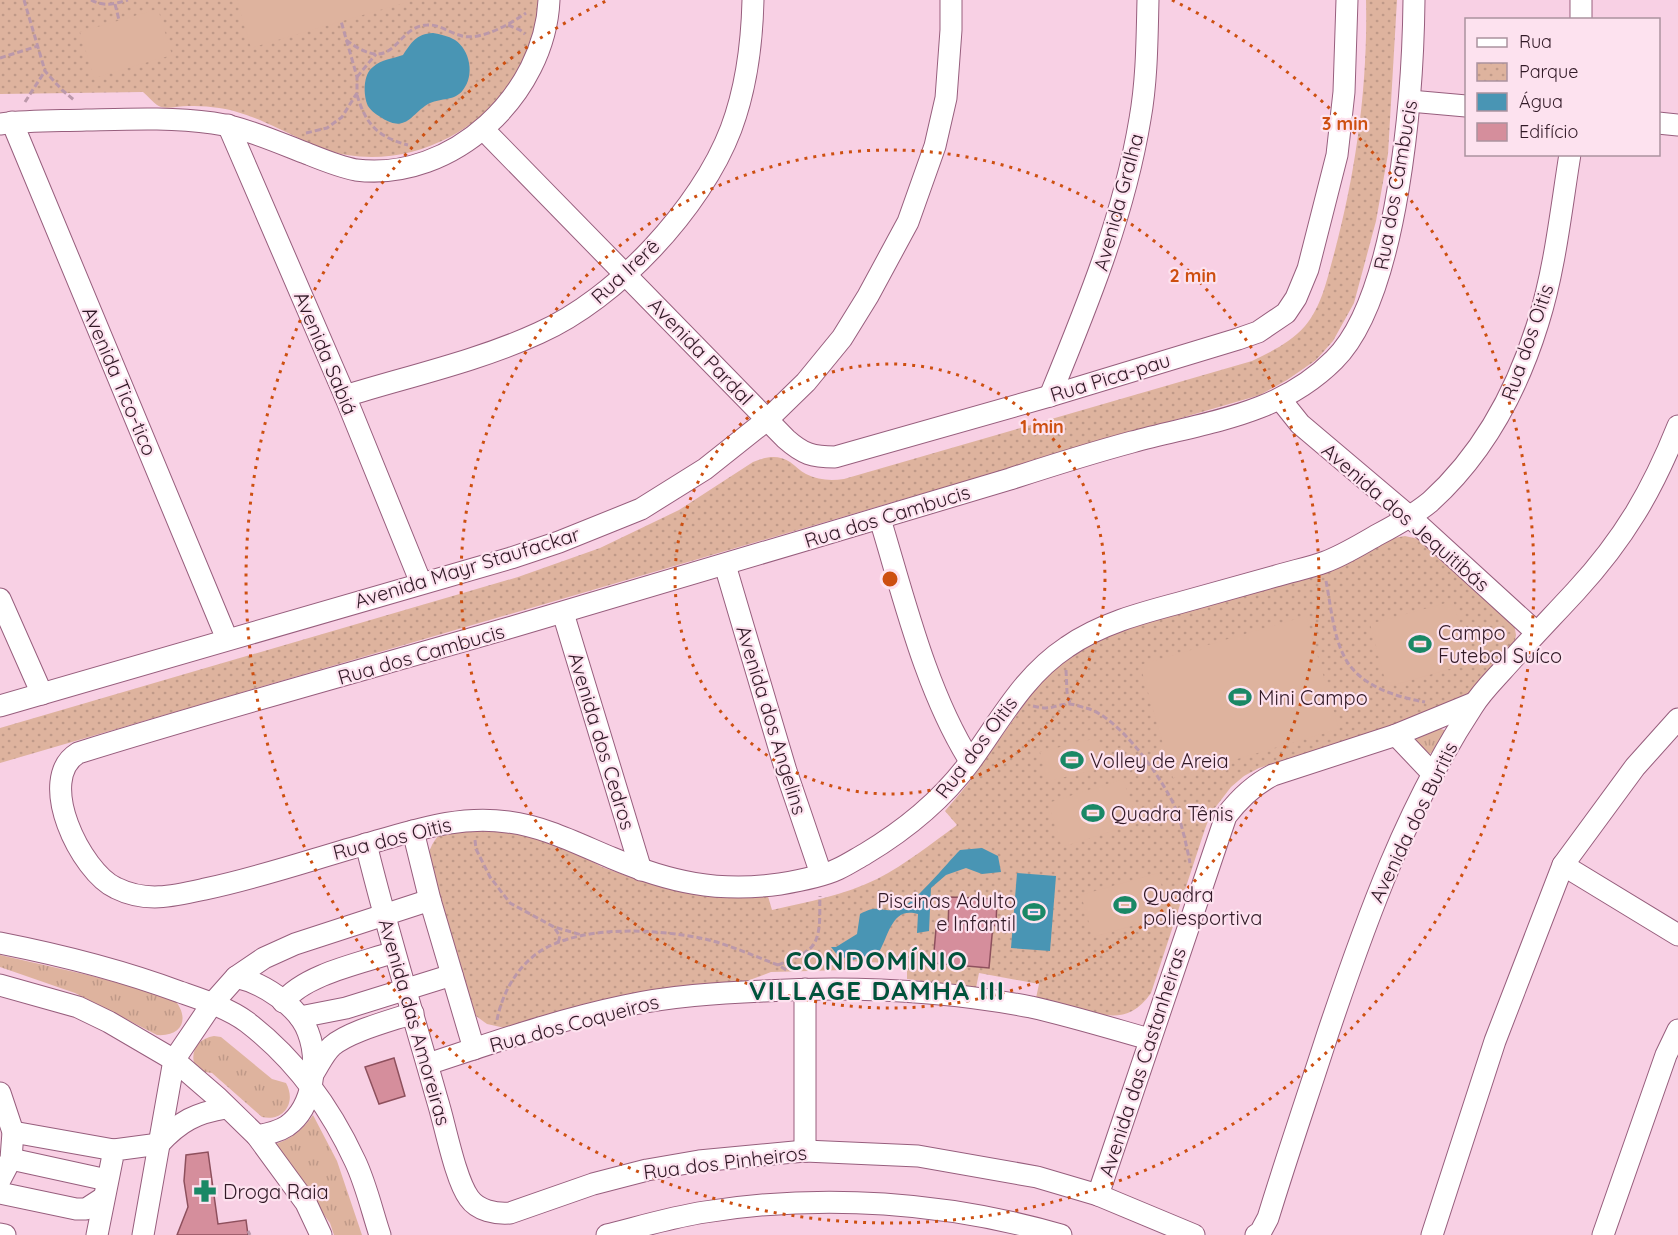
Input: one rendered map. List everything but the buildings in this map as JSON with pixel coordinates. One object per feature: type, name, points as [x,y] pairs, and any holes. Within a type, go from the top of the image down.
[{"type":"street","points":[[6,123],[193,120],[228,125],[356,170],[394,170],[422,162],[458,147],[483,129],[516,94],[531,69],[542,42],[549,14],[549,0]]},
{"type":"street","name":"Rua Irerê","points":[[345,396],[479,356],[540,333],[583,310],[626,274],[673,225],[710,173],[731,129],[747,68],[753,0]]},
{"type":"street","name":"Avenida Mayr Staufackar","points":[[0,706],[549,545],[641,509],[705,470],[768,419],[806,382],[842,339],[908,222],[935,146],[946,98],[951,0]]},
{"type":"street","name":"Avenida Gralha","points":[[1050,396],[1094,288],[1124,193],[1140,118],[1147,51],[1148,0]]},
{"type":"street","name":"Rua Pica-pau","points":[[768,419],[800,451],[817,457],[835,457],[1050,396],[1258,332],[1286,313],[1296,298],[1308,269],[1337,155],[1344,92],[1347,0]]},
{"type":"street","name":"Rua dos Cambucis","points":[[102,881],[87,861],[68,823],[60,792],[62,773],[70,758],[78,753],[563,613],[1130,442],[1258,410],[1312,380],[1338,357],[1355,331],[1378,280],[1394,207],[1410,101],[1414,0]]},
{"type":"street","points":[[1581,0],[1581,18]]},
{"type":"street","points":[[1410,101],[1465,106]]},
{"type":"street","name":"Avenida Tico-tico","points":[[6,123],[227,639]]},
{"type":"street","points":[[1660,123],[1678,125]]},
{"type":"street","name":"Avenida Sabiá","points":[[228,125],[345,396],[421,583]]},
{"type":"street","name":"Avenida Pardal","points":[[483,129],[768,419]]},
{"type":"street","name":"Rua dos Oitis","points":[[102,881],[137,896],[154,898],[173,896],[216,887],[448,822],[472,820],[506,822],[541,829],[641,870],[690,884],[735,886],[778,884],[839,869],[904,830],[937,800],[970,761],[1011,700],[1063,649],[1096,631],[1142,614],[1323,563],[1356,548],[1410,517],[1430,501],[1469,460],[1503,411],[1519,376],[1539,321],[1550,275],[1570,156]]},
{"type":"street","name":"Avenida dos Jequitibás","points":[[1280,399],[1300,424],[1410,517],[1536,632]]},
{"type":"street","name":"Avenida dos Buritis","points":[[1256,1235],[1260,1233],[1268,1218],[1348,970],[1368,916],[1432,774],[1474,703],[1536,632],[1576,591],[1637,514],[1660,470],[1678,426]]},
{"type":"street","points":[[880,519],[915,633],[940,702],[951,730],[970,761]]},
{"type":"street","name":"Avenida dos Angelins","points":[[725,565],[786,771],[821,874]]},
{"type":"street","points":[[0,599],[42,694]]},
{"type":"street","name":"Avenida dos Cedros","points":[[563,613],[641,870]]},
{"type":"street","name":"Avenida das Castanheiras","points":[[1098,1194],[1226,816],[1237,802],[1258,783],[1273,775],[1396,735],[1474,703]]},
{"type":"street","points":[[1432,1235],[1495,1041],[1563,865],[1635,767],[1678,719]]},
{"type":"street","points":[[1396,735],[1432,774]]},
{"type":"street","points":[[413,831],[430,900],[474,1049]]},
{"type":"street","name":"Avenida das Amoreiras","points":[[366,844],[383,914],[457,1170],[469,1199]]},
{"type":"street","points":[[1563,865],[1678,935]]},
{"type":"street","points":[[143,1235],[174,1060],[212,1004],[236,977],[264,958],[295,944],[430,900]]},
{"type":"street","points":[[0,943],[108,967],[212,1004],[245,1021],[312,1080],[356,1163],[380,1235]]},
{"type":"street","points":[[283,1002],[294,990],[309,982],[394,952]]},
{"type":"street","points":[[300,1017],[346,1008],[452,975]]},
{"type":"street","points":[[236,977],[253,981],[300,1017],[308,1031],[311,1044],[312,1080]]},
{"type":"street","points":[[0,984],[78,1007],[110,1022],[174,1060],[256,1136],[306,1203],[321,1235]]},
{"type":"street","points":[[805,989],[805,1151]]},
{"type":"street","name":"Rua dos Coqueiros","points":[[428,1064],[530,1031],[625,1006],[705,994],[805,989],[915,991],[982,999],[1042,1010],[1149,1039]]},
{"type":"street","points":[[256,1136],[273,1133],[287,1126],[299,1115],[312,1080],[325,1054],[333,1045],[360,1032],[413,1014]]},
{"type":"street","points":[[1604,1235],[1666,1056],[1678,1030]]},
{"type":"street","points":[[0,1093],[13,1132],[11,1158],[0,1180]]},
{"type":"street","points":[[13,1132],[114,1150],[159,1144],[172,1130],[189,1119],[207,1111],[226,1108]]},
{"type":"street","points":[[97,1235],[114,1150]]},
{"type":"street","name":"Rua dos Pinheiros","points":[[469,1199],[488,1211],[498,1214],[510,1213],[593,1184],[647,1170],[731,1158],[805,1151],[918,1156],[1037,1177],[1098,1194],[1194,1235]]},
{"type":"street","points":[[11,1158],[105,1189]]},
{"type":"street","points":[[0,1193],[76,1209],[86,1209],[105,1189]]},
{"type":"street","points":[[607,1235],[704,1212],[780,1204],[842,1202],[902,1205],[979,1216],[1061,1235]]},
{"type":"street","points":[[0,1234],[5,1235]]},
{"type":"path","points":[[24,0],[45,71],[62,90],[76,101]]},
{"type":"path","points":[[91,0],[102,5],[128,0]]},
{"type":"path","points":[[115,4],[119,20]]},
{"type":"path","points":[[346,40],[357,48],[376,54],[395,47],[409,32],[426,24],[436,25],[461,36],[475,36],[508,25],[530,10]]},
{"type":"path","points":[[341,21],[357,77],[357,93],[362,113],[374,129],[390,140],[410,146]]},
{"type":"path","points":[[0,58],[38,46]]},
{"type":"path","points":[[357,77],[376,54]]},
{"type":"path","points":[[6,123],[45,71]]},
{"type":"path","points":[[298,134],[327,128],[342,117],[357,93]]},
{"type":"path","points":[[1323,563],[1332,613],[1346,659],[1359,674],[1389,694],[1433,704]]},
{"type":"path","points":[[1063,649],[1070,704]]},
{"type":"path","points":[[1011,700],[1046,709],[1070,704],[1096,711],[1112,723],[1134,744],[1171,798],[1186,846]]},
{"type":"path","points":[[472,820],[476,849],[497,886],[510,903],[554,927],[583,935],[663,932],[707,939],[778,965],[807,952],[812,947],[819,929],[821,874]]},
{"type":"path","points":[[554,927],[560,936],[558,944]]},
{"type":"path","points":[[496,1021],[506,990],[523,967],[539,952],[583,935]]},
{"type":"green space","points":[[0,0],[538,0],[533,38],[523,66],[503,94],[486,112],[444,140],[397,155],[372,157],[333,152],[251,116],[231,110],[200,106],[161,107],[143,92],[0,94]]},
{"type":"green space","points":[[237,0],[414,0],[251,48]]},
{"type":"green space","points":[[1366,0],[1397,0],[1388,154],[1376,221],[1354,303],[1333,341],[1316,360],[1287,380],[1260,395],[0,763],[0,728],[518,577],[600,548],[679,510],[758,460],[781,458],[815,478],[844,479],[1252,361],[1274,350],[1305,326],[1316,310],[1334,254],[1349,192],[1359,128],[1365,64]]},
{"type":"green space","points":[[158,9],[172,55],[94,78],[80,32]]},
{"type":"green space","points":[[1405,536],[1418,539],[1510,615],[1516,635],[1514,646],[1470,694],[1423,719],[1259,768],[1244,776],[1231,787],[1211,813],[1151,993],[1135,1009],[1118,1015],[1099,1014],[1036,998],[1039,984],[979,973],[976,988],[907,979],[907,964],[847,961],[846,970],[771,972],[747,981],[664,991],[505,1028],[487,1024],[476,1016],[427,865],[430,848],[440,834],[497,827],[564,846],[602,867],[641,881],[683,890],[767,893],[772,910],[839,894],[865,885],[888,873],[957,825],[945,811],[967,785],[1040,682],[1056,667],[1098,639]]},
{"type":"green space","name":"Campo Futebol Suíco","points":[[1453,601],[1471,663],[1387,687],[1370,624]]},
{"type":"green space","name":"Mini Campo","points":[[1306,616],[1339,729],[1173,778],[1140,665]]},
{"type":"green space","points":[[1438,728],[1444,730],[1446,734],[1436,750],[1429,754],[1415,741],[1420,735]]},
{"type":"green space","name":"Volley de Areia","points":[[1097,738],[1104,768],[1047,781],[1040,752]]},
{"type":"green space","name":"Quadra Tênis","points":[[1123,779],[1138,823],[1062,847],[1048,803]]},
{"type":"green space","name":"Quadra poliesportiva","points":[[1158,873],[1170,915],[1093,937],[1081,895]]},
{"type":"green space","points":[[0,955],[172,997],[181,1011],[182,1023],[174,1032],[157,1035],[75,993],[0,967]]},
{"type":"green space","points":[[214,1036],[221,1037],[272,1079],[286,1083],[290,1097],[289,1104],[282,1114],[270,1118],[262,1117],[212,1073],[197,1071],[193,1059],[195,1048],[202,1040]]},
{"type":"green space","points":[[313,1115],[337,1161],[362,1235],[334,1235],[330,1223],[272,1145],[295,1134]]},
{"type":"water","points":[[433,33],[455,40],[464,50],[470,70],[467,84],[460,94],[430,103],[403,123],[398,124],[378,116],[368,106],[365,96],[367,74],[380,62],[403,55],[418,37]]},
{"type":"water","points":[[982,848],[998,856],[1001,872],[982,874],[966,868],[946,875],[931,888],[929,931],[917,933],[918,914],[902,914],[892,924],[879,952],[853,960],[838,956],[831,947],[836,947],[857,934],[860,914],[871,909],[896,910],[903,907],[920,893],[960,850]]},
{"type":"water","name":"Piscinas Adulto e Infantil","points":[[1017,873],[1056,876],[1050,951],[1011,948]]},
{"type":"place","name":"Campo Futebol Suíco","points":[[1420,644]]},
{"type":"place","name":"Mini Campo","points":[[1240,697]]},
{"type":"place","name":"Volley de Areia","points":[[1072,760]]},
{"type":"place","name":"Quadra Tênis","points":[[1093,813]]},
{"type":"place","name":"Quadra poliesportiva","points":[[1125,905]]},
{"type":"place","name":"Piscinas Adulto e Infantil","points":[[1034,912]]},
{"type":"place","name":"Droga Raia","points":[[205,1191]]},
{"type":"district","name":"CONDOMÍNIO VILLAGE DAMHA III","points":[[877,975]]}]
